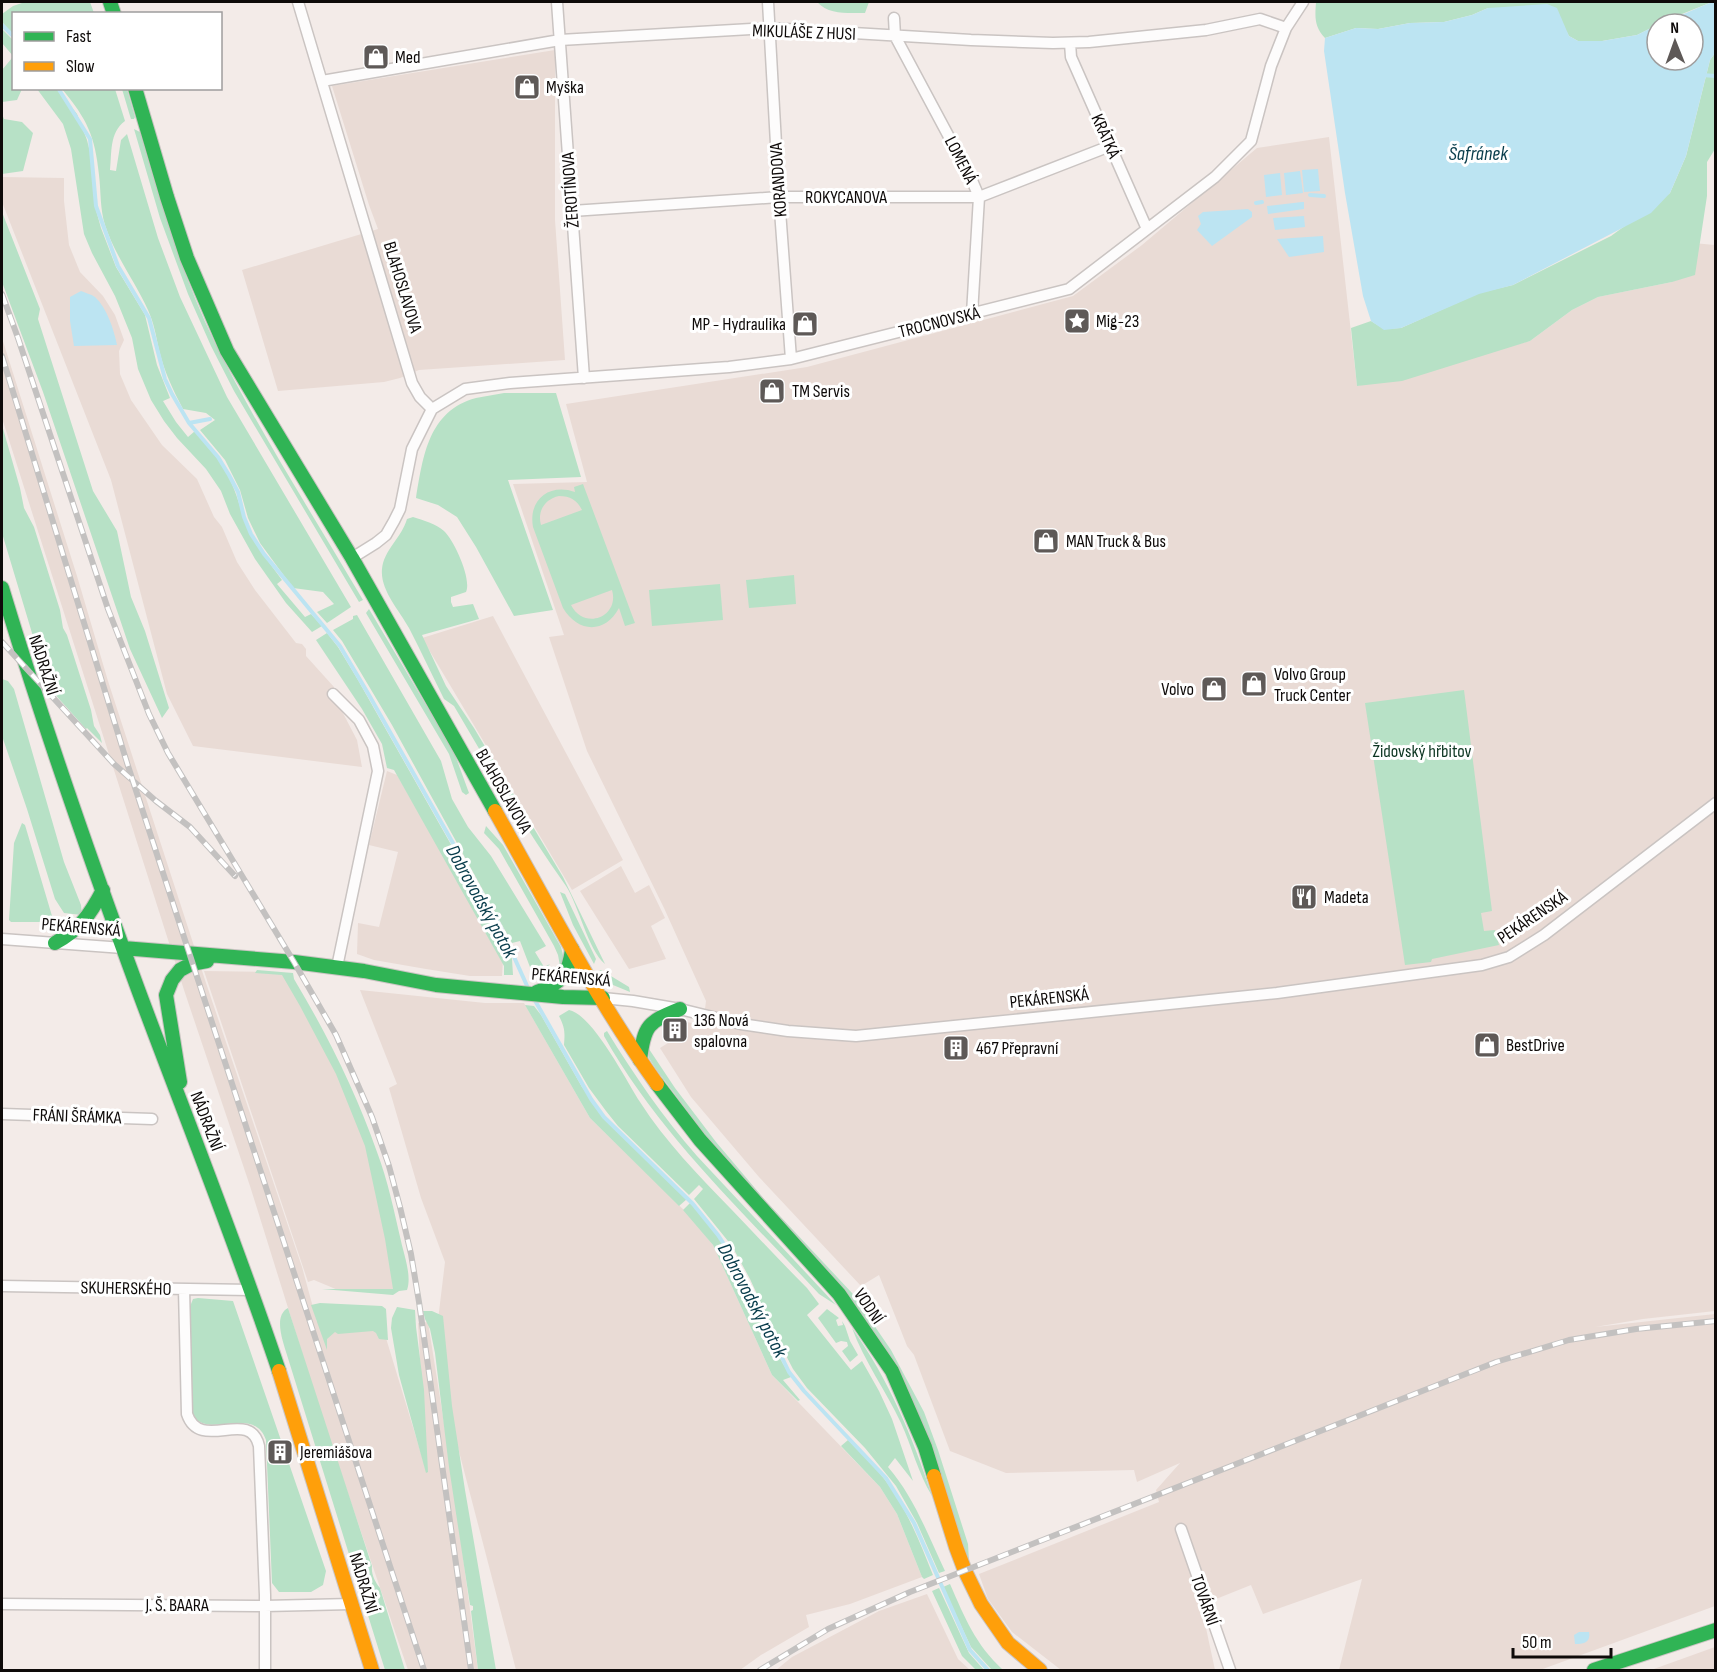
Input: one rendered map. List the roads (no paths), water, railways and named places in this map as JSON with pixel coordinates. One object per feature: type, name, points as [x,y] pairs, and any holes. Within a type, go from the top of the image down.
[{"type":"main road","name":"BLAHOSLAVOVA","points":[[136,90],[167,198],[188,258],[226,351],[352,558],[572,949],[603,998]]},
{"type":"main road","name":"NÁDRAŽNÍ","points":[[2,588],[53,750],[123,948],[251,1290],[372,1671]]},
{"type":"main road","points":[[55,943],[71,935],[85,923],[103,890]]},
{"type":"main road","name":"PEKÁRENSKÁ","points":[[123,948],[337,967],[436,985],[603,998]]},
{"type":"main road","points":[[544,992],[557,983],[569,970],[572,949]]},
{"type":"main road","points":[[186,1116],[166,995],[169,984],[176,973],[186,966],[197,962],[231,958]]},
{"type":"main road","name":"VODNÍ","points":[[603,998],[640,1060],[678,1113],[840,1294],[892,1371],[925,1447],[956,1546],[981,1605],[1008,1643],[1040,1671]]},
{"type":"main road","points":[[640,1060],[645,1030],[660,1016],[680,1009]]},
{"type":"main road","points":[[1594,1671],[1716,1630]]},
{"type":"street","name":"BLAHOSLAVOVA","points":[[298,2],[412,383],[420,397],[432,409]]},
{"type":"street","name":"ŽEROTÍNOVA","points":[[557,2],[584,378]]},
{"type":"street","name":"KORANDOVA","points":[[768,2],[791,359]]},
{"type":"street","name":"TROCNOVSKÁ","points":[[432,409],[465,389],[510,383],[729,367],[791,359],[1069,289],[1215,177],[1251,141],[1271,66],[1286,28],[1303,2]]},
{"type":"street","name":"LOMENÁ","points":[[894,18],[895,36],[979,197],[972,314]]},
{"type":"street","name":"MIKULÁŠE Z HUSI","points":[[322,81],[560,40],[769,28],[1070,43],[1206,30],[1260,19],[1286,28]]},
{"type":"street","name":"KRÁTKÁ","points":[[1070,43],[1071,57],[1147,229]]},
{"type":"street","name":"ROKYCANOVA","points":[[572,211],[779,197],[979,197],[1110,146]]},
{"type":"street","points":[[352,558],[386,535],[394,521],[400,509],[412,449],[432,409]]},
{"type":"street","points":[[333,694],[359,720],[373,746],[378,771],[337,967]]},
{"type":"street","name":"PEKÁRENSKÁ","points":[[603,998],[680,1009],[741,1024],[788,1031],[856,1036],[1277,993],[1482,965],[1509,957],[1544,935],[1716,803]]},
{"type":"street","name":"PEKÁRENSKÁ","points":[[2,939],[123,948]]},
{"type":"street","name":"FRÁNI ŠRÁMKA","points":[[2,1114],[152,1119]]},
{"type":"street","name":"SKUHERSKÉHO","points":[[2,1286],[251,1290]]},
{"type":"street","points":[[184,1289],[187,1414],[190,1422],[196,1429],[205,1431],[244,1429],[257,1437],[259,1446],[265,1671]]},
{"type":"street","name":"TOVÁRNÍ","points":[[1180,1529],[1230,1671]]},
{"type":"street","name":"J. Š. BAARA","points":[[2,1604],[265,1606],[352,1604]]},
{"type":"water","name":"Šafránek","points":[[1715,2],[1715,53],[1710,60],[1686,156],[1670,193],[1651,213],[1513,285],[1479,294],[1401,328],[1384,330],[1371,321],[1363,296],[1345,193],[1324,51],[1325,38],[1356,28],[1378,29],[1410,23],[1444,22],[1472,15],[1488,8],[1547,4],[1557,8],[1569,36],[1578,41],[1602,41],[1637,35],[1645,31],[1645,72],[1705,72],[1705,12],[1688,12]]},
{"type":"water","points":[[1318,169],[1320,191],[1304,192],[1302,170]]},
{"type":"water","points":[[1300,171],[1303,193],[1286,195],[1284,173]]},
{"type":"water","points":[[1280,173],[1282,195],[1266,197],[1264,175]]},
{"type":"water","points":[[1304,202],[1304,209],[1268,214],[1267,206]]},
{"type":"water","points":[[1248,209],[1252,212],[1252,217],[1212,246],[1197,230],[1201,224],[1198,216],[1203,212]]},
{"type":"water","points":[[1304,216],[1305,227],[1275,230],[1273,218]]},
{"type":"water","points":[[1323,236],[1324,252],[1289,257],[1277,239]]},
{"type":"water","points":[[81,291],[95,297],[103,307],[112,326],[117,345],[74,346],[70,321],[70,297]]},
{"type":"water","points":[[1579,1632],[1589,1632],[1589,1638],[1584,1643],[1575,1644],[1574,1635]]},
{"type":"waterway","name":"Dobrovodský potok","points":[[2,25],[12,35]]},
{"type":"waterway","points":[[1701,75],[1716,76]]},
{"type":"waterway","name":"Dobrovodský potok","points":[[59,90],[90,139],[96,206],[118,266],[149,318],[165,379],[172,394],[189,423],[218,457],[229,475],[238,492],[251,534],[264,554],[340,646],[500,926],[528,988]]},
{"type":"waterway","points":[[1310,195],[1324,196]]},
{"type":"waterway","points":[[1256,203],[1262,202]]},
{"type":"waterway","points":[[189,423],[210,419]]},
{"type":"waterway","name":"Dobrovodský potok","points":[[533,997],[591,1099],[604,1117],[693,1204],[718,1235],[735,1261],[789,1372],[886,1478],[914,1523],[970,1650],[988,1670]]},
{"type":"railway","points":[[2,294],[108,609],[149,714],[168,753],[336,1035],[372,1117],[389,1166],[411,1254],[419,1302],[471,1670]]},
{"type":"railway","points":[[2,356],[128,766],[424,1670]]},
{"type":"railway","points":[[2,642],[114,764],[190,827],[235,876]]},
{"type":"railway","points":[[760,1670],[828,1629],[910,1592],[1496,1362],[1569,1340],[1636,1329],[1716,1321]]},
{"type":"place","name":"Med","points":[[376,57]]},
{"type":"place","name":"Myška","points":[[527,87]]},
{"type":"place","name":"Mig-23","points":[[1077,321]]},
{"type":"place","name":"MP - Hydraulika","points":[[805,324]]},
{"type":"place","name":"TM Servis","points":[[772,391]]},
{"type":"place","name":"MAN Truck & Bus","points":[[1046,541]]},
{"type":"place","name":"Volvo Group Truck Center","points":[[1254,684]]},
{"type":"place","name":"Volvo","points":[[1214,689]]},
{"type":"place","name":"Madeta","points":[[1304,897]]},
{"type":"place","name":"136 Nová spalovna","points":[[675,1030]]},
{"type":"place","name":"BestDrive","points":[[1487,1045]]},
{"type":"place","name":"467 Přepravní","points":[[956,1048]]},
{"type":"place","name":"Jeremiášova","points":[[280,1452]]},
{"type":"park label","name":"Židovský hřbitov","points":[[1422,751]]}]
